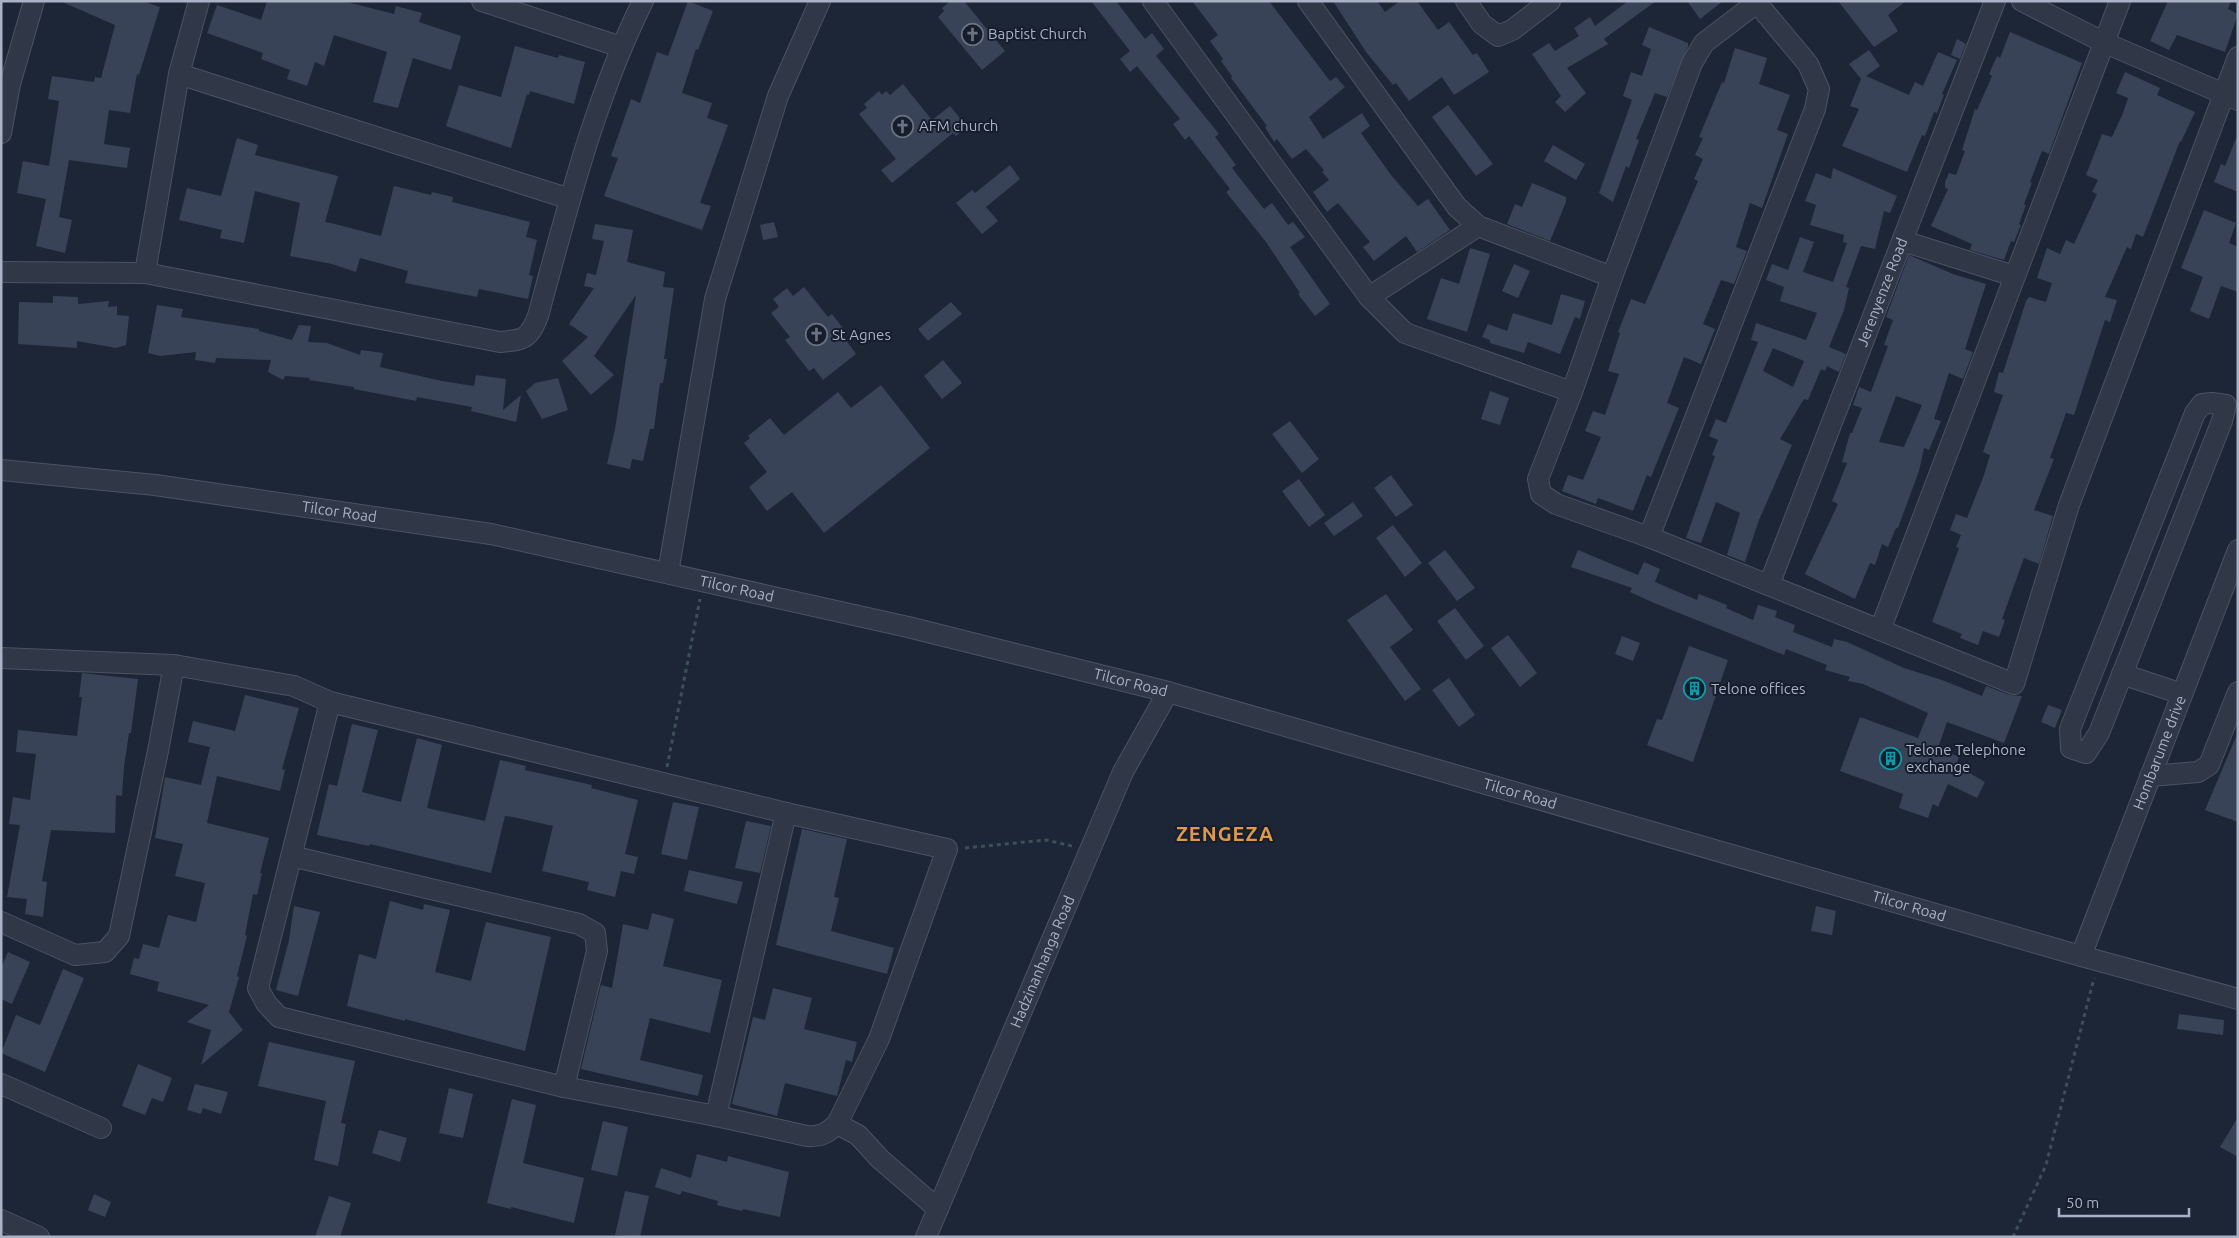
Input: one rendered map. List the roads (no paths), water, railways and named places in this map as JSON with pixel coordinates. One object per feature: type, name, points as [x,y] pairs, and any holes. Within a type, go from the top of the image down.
[{"type":"street","points":[[1,134],[10,84],[34,1]]},
{"type":"street","points":[[145,273],[179,74],[199,1]]},
{"type":"street","points":[[482,1],[621,47]]},
{"type":"street","points":[[1,272],[145,273],[500,342],[520,340],[531,333],[538,316],[570,199],[621,47],[643,1]]},
{"type":"street","points":[[668,573],[715,299],[741,210],[778,96],[820,1]]},
{"type":"street","points":[[1153,1],[1369,297],[1405,334],[1572,392]]},
{"type":"street","points":[[1308,1],[1457,207],[1478,226],[1612,277]]},
{"type":"street","points":[[1466,1],[1482,24],[1498,36],[1512,30],[1550,1]]},
{"type":"street","name":"Jerenyenze Road","points":[[1769,585],[1996,1]]},
{"type":"street","points":[[2022,1],[2103,42],[2231,98]]},
{"type":"street","points":[[1880,630],[2120,1]]},
{"type":"street","points":[[1649,537],[1815,109],[1819,89],[1808,64],[1758,2],[1704,43],[1692,63],[1612,277],[1572,392],[1538,479],[1541,494],[1556,504],[1649,537],[2014,684],[2069,505],[2231,98],[2238,57]]},
{"type":"street","points":[[179,74],[570,199]]},
{"type":"street","points":[[1369,297],[1478,226]]},
{"type":"street","points":[[1903,241],[2014,276]]},
{"type":"street","points":[[2202,404],[2232,406],[2222,421],[2095,743],[2086,753],[2071,748],[2070,729],[2196,413],[2202,404]]},
{"type":"street","name":"Tilcor Road","points":[[1,470],[155,485],[491,534],[908,628],[1168,692],[2238,999]]},
{"type":"street","name":"Hombarume drive","points":[[2090,958],[2150,776],[2238,550]]},
{"type":"street","points":[[1,658],[174,664],[294,686],[330,702],[786,813],[947,849],[879,1039],[837,1124],[828,1133],[819,1136],[807,1136],[564,1086],[279,1017],[266,1003],[258,988],[330,702]]},
{"type":"street","points":[[1,922],[75,955],[105,952],[119,936],[174,664]]},
{"type":"street","points":[[2122,674],[2182,694]]},
{"type":"street","name":"Hadzinanhanga Road","points":[[926,1237],[1123,772],[1168,692]]},
{"type":"street","points":[[2150,776],[2198,772],[2209,765],[2238,692]]},
{"type":"street","points":[[716,1116],[786,813]]},
{"type":"street","points":[[291,856],[579,924],[595,933],[597,951],[564,1086]]},
{"type":"street","points":[[1,1084],[101,1128]]},
{"type":"street","points":[[837,1124],[858,1135],[880,1159],[938,1209]]},
{"type":"street","points":[[1,1220],[39,1237]]},
{"type":"place","name":"Baptist Church","points":[[972,34]]},
{"type":"place","name":"AFM church","points":[[903,126]]},
{"type":"place","name":"St Agnes","points":[[816,335]]},
{"type":"place","name":"Telone offices","points":[[1695,689]]},
{"type":"place","name":"Telone Telephone exchange","points":[[1890,759]]},
{"type":"district","name":"ZENGEZA","points":[[1225,834]]}]
